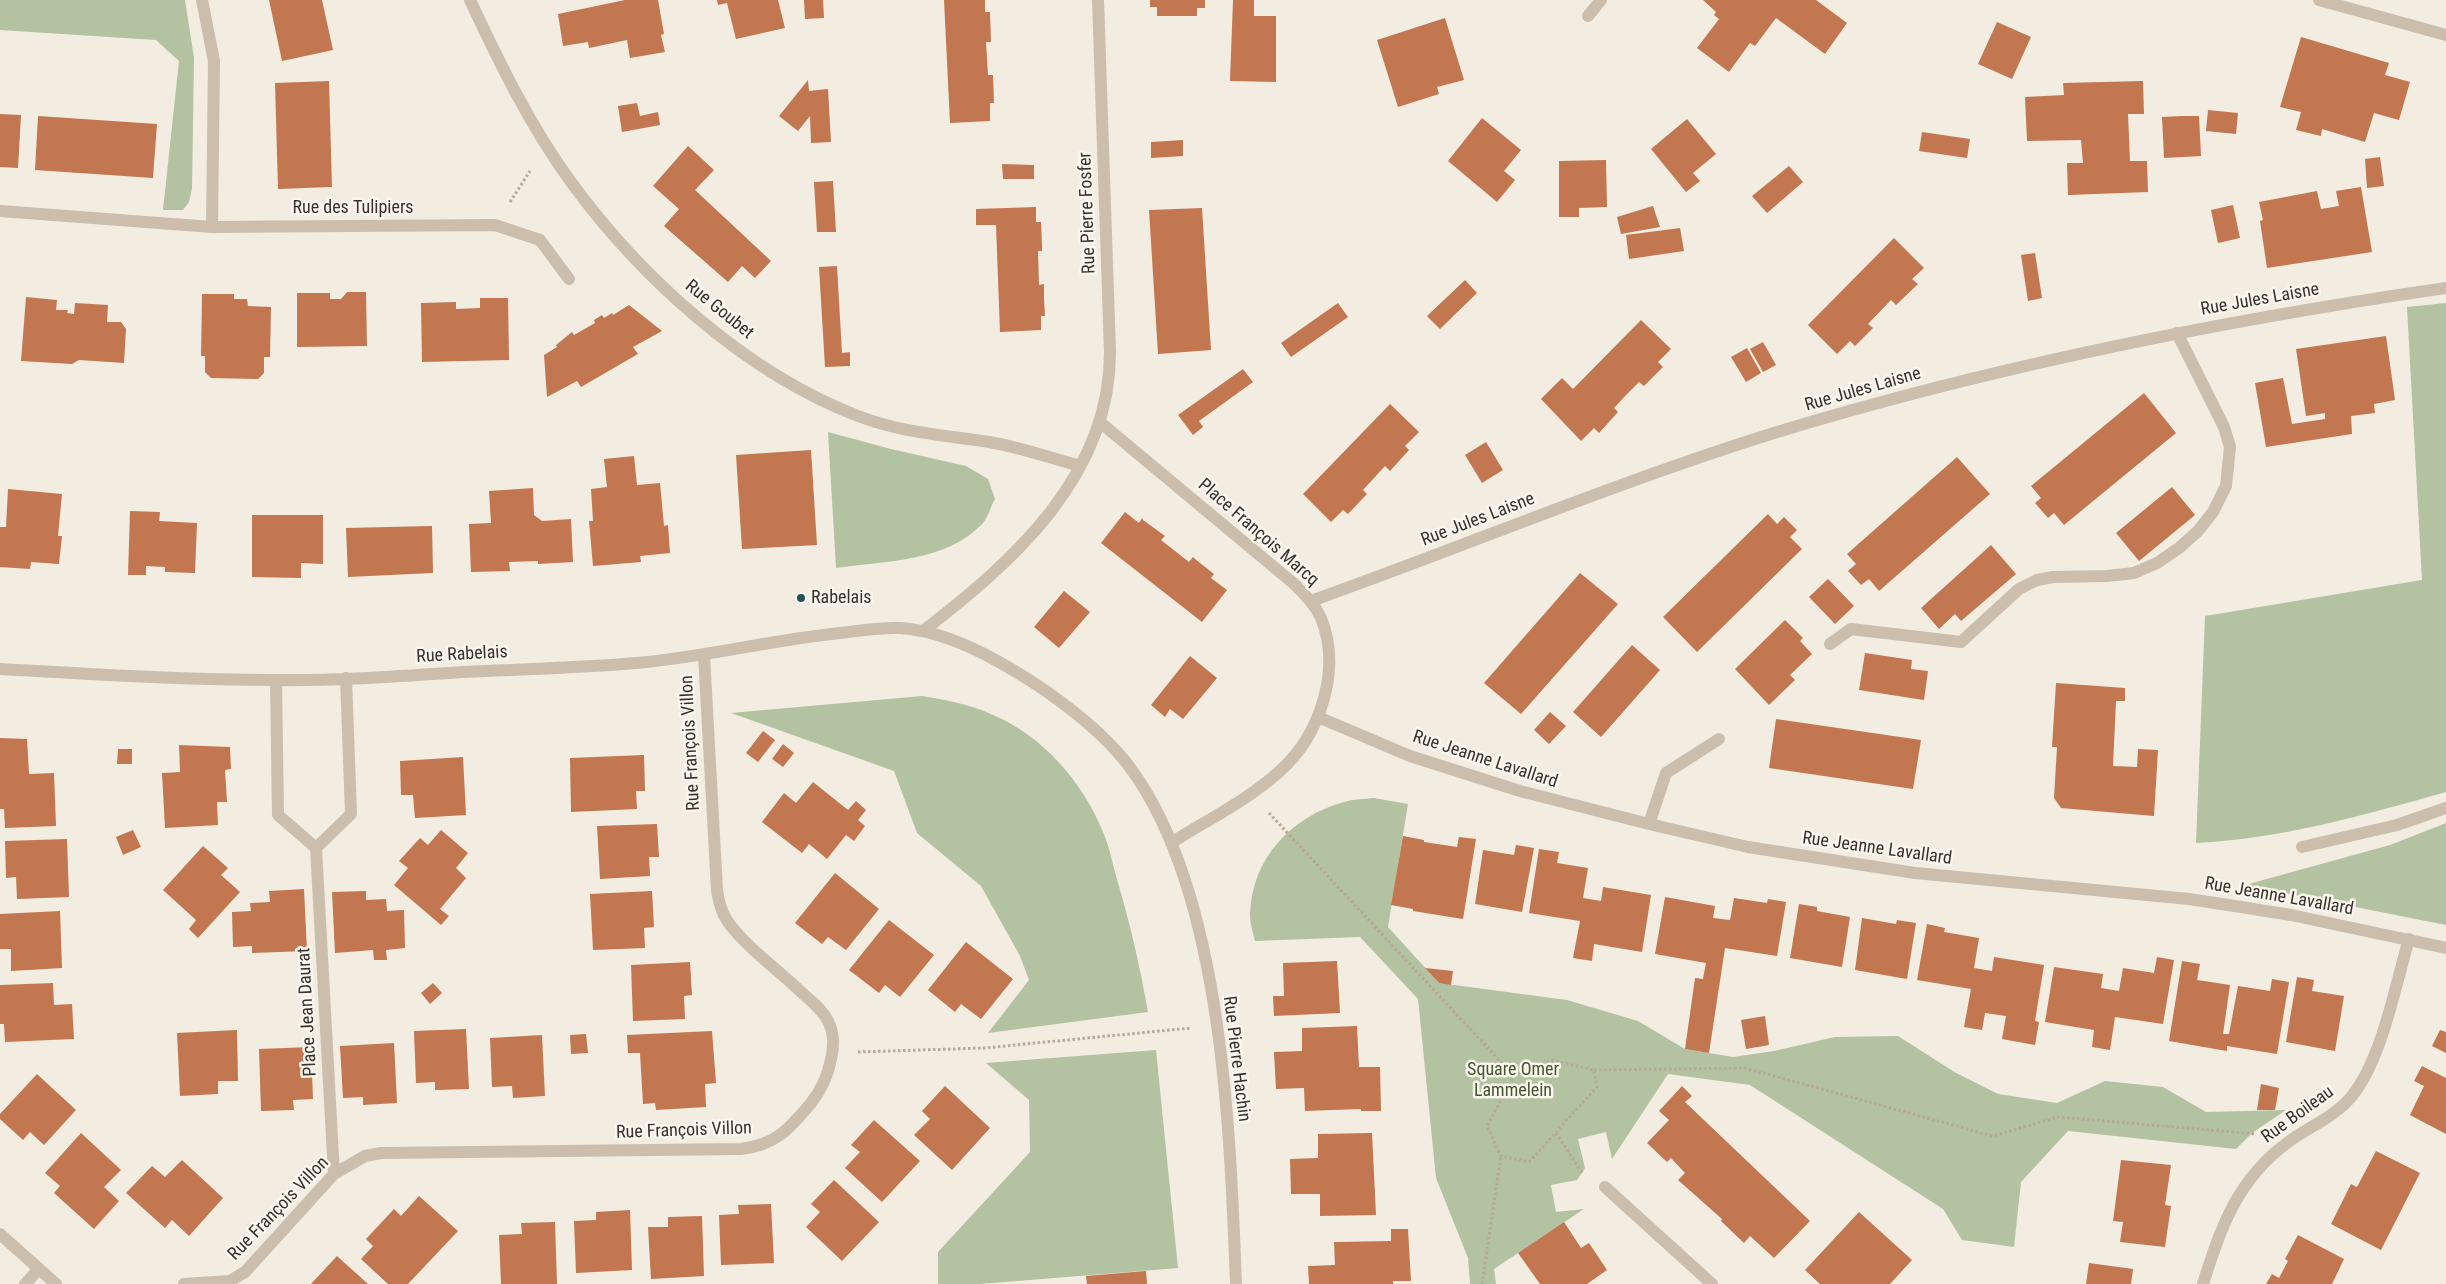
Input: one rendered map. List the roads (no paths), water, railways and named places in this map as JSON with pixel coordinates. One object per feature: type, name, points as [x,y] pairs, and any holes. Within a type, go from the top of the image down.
[{"type":"street","points":[[202,0],[214,61],[212,227]]},
{"type":"street","name":"Rue Goubet","points":[[470,0],[507,76],[547,146],[595,214],[675,297],[729,342],[790,384],[858,416],[921,434],[1006,446],[1080,466]]},
{"type":"street","name":"Rue Pierre Fosfer","points":[[1098,0],[1110,351],[1110,380],[1101,423]]},
{"type":"street","points":[[1588,16],[1600,0]]},
{"type":"street","points":[[2319,0],[2446,35]]},
{"type":"street","name":"Rue des Tulipiers","points":[[0,211],[212,227],[495,225],[540,240],[569,279]]},
{"type":"street","name":"Rue Jules Laisne","points":[[1311,600],[1422,561],[1623,484],[1775,433],[1969,379],[2177,333],[2297,310],[2446,288]]},
{"type":"street","points":[[1830,644],[1851,630],[1961,642],[2019,589],[2037,580],[2053,577],[2106,576],[2134,572],[2157,563],[2185,542],[2213,512],[2226,486],[2230,447],[2224,427],[2177,333]]},
{"type":"street","points":[[923,631],[977,588],[1026,542],[1046,519],[1080,466],[1101,423]]},
{"type":"street","name":"Place François Marcq","points":[[1101,423],[1293,583],[1311,600],[1326,634],[1329,663],[1326,688],[1318,717],[1308,738],[1293,758],[1279,772],[1171,843]]},
{"type":"street","name":"Rue Rabelais","points":[[0,669],[276,680],[346,678],[634,663],[704,655],[806,636],[896,628],[923,631]]},
{"type":"street","points":[[923,631],[982,654],[1013,670],[1080,716],[1125,761],[1155,809],[1171,843]]},
{"type":"street","name":"Rue François Villon","points":[[184,1284],[230,1281],[245,1272],[334,1174],[365,1156],[381,1153],[741,1149],[759,1147],[775,1140],[788,1129],[819,1093],[828,1077],[833,1053],[832,1033],[828,1021],[817,1006],[742,938],[728,923],[721,909],[717,890],[704,655]]},
{"type":"street","points":[[276,680],[278,815],[316,848],[352,814],[346,678]]},
{"type":"street","name":"Rue Jeanne Lavallard","points":[[1318,717],[1410,756],[1520,791],[1648,824],[1748,847],[1858,866],[1958,878],[2189,899],[2290,914],[2446,948]]},
{"type":"street","points":[[1648,824],[1666,773],[1718,739]]},
{"type":"street","points":[[2302,847],[2397,824],[2446,808]]},
{"type":"street","name":"Rue Pierre Hachin","points":[[1171,843],[1198,929],[1216,1026],[1229,1150],[1236,1284]]},
{"type":"street","name":"Place Jean Daurat","points":[[316,848],[334,1174]]},
{"type":"street","name":"Rue Boileau","points":[[2203,1284],[2224,1223],[2251,1176],[2288,1142],[2336,1111],[2352,1097],[2364,1078],[2376,1054],[2409,939]]},
{"type":"street","points":[[1605,1187],[1712,1284]]},
{"type":"street","points":[[0,1234],[56,1284]]},
{"type":"street","points":[[25,1284],[39,1269]]},
{"type":"place","name":"Rabelais","points":[[801,598]]},
{"type":"park label","name":"Square Omer Lammelein","points":[[1513,1080]]}]
